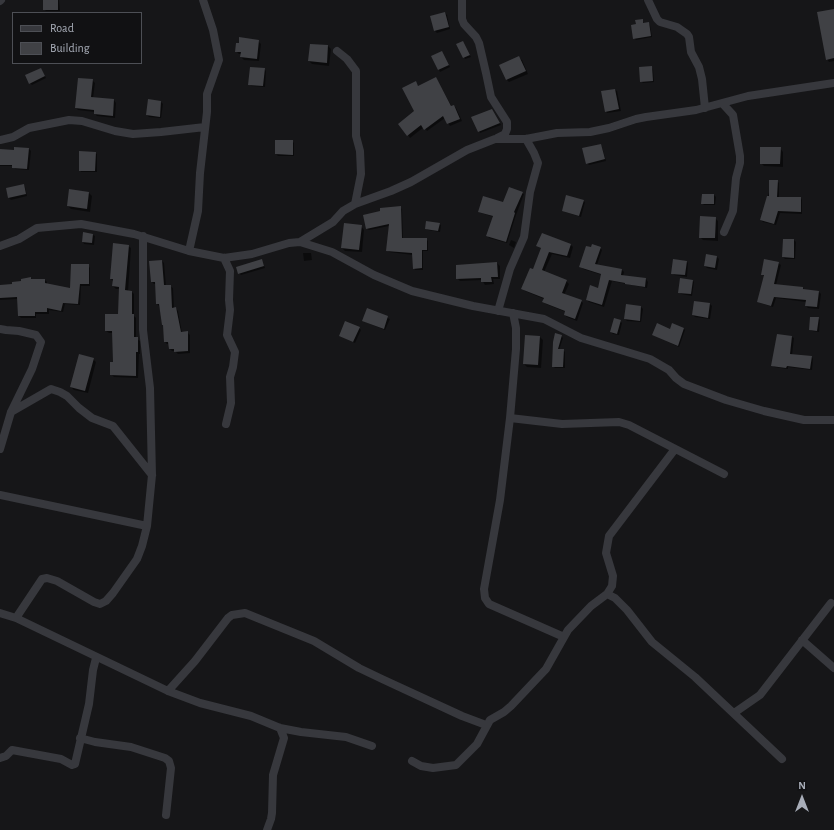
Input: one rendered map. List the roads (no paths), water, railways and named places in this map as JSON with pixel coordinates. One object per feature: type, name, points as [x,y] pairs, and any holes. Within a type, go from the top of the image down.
[{"type":"street","points":[[189,251],[198,211],[207,94],[219,60],[213,30],[204,0]]},
{"type":"street","points":[[300,242],[333,222],[342,211],[355,204],[411,182],[467,150],[505,134],[507,125],[490,96],[479,43],[476,37],[464,24],[462,19],[462,0]]},
{"type":"street","points":[[648,0],[656,19],[660,22],[677,27],[689,37],[691,52],[699,67],[702,80],[705,108]]},
{"type":"street","points":[[337,51],[347,59],[356,71],[356,136],[360,151],[361,174],[355,204]]},
{"type":"street","points":[[495,139],[526,138],[557,133],[590,132],[641,118],[676,114],[723,104],[748,96],[834,83]]},
{"type":"street","points":[[723,104],[733,114],[740,156],[733,210],[724,232]]},
{"type":"street","points":[[0,140],[14,137],[29,128],[69,120],[82,121],[115,131],[133,134],[205,127]]},
{"type":"street","points":[[498,311],[510,270],[524,237],[530,192],[538,163],[526,138]]},
{"type":"street","points":[[0,246],[19,239],[37,228],[81,224],[143,236],[189,251],[224,258],[252,254],[289,243],[300,242],[332,252],[374,275],[412,291],[498,311],[544,319],[581,338],[650,359],[669,370],[684,384],[726,400],[764,411],[804,420],[834,420]]},
{"type":"street","points":[[16,618],[42,579],[47,578],[57,581],[94,602],[100,604],[106,601],[137,559],[142,546],[147,526],[152,476],[150,388],[143,330],[143,236]]},
{"type":"street","points":[[224,258],[230,271],[230,310],[227,335],[235,352],[230,376],[231,403],[226,424]]},
{"type":"street","points":[[513,314],[516,328],[516,349],[510,418],[500,500],[484,589],[485,598],[488,604],[564,637]]},
{"type":"street","points":[[0,329],[36,335],[41,342],[32,369],[11,412],[0,449]]},
{"type":"street","points":[[11,412],[51,389],[60,392],[68,396],[79,408],[92,418],[113,426],[152,476]]},
{"type":"street","points":[[510,418],[562,424],[619,422],[629,425],[724,474]]},
{"type":"street","points":[[412,761],[422,766],[432,768],[456,765],[477,744],[490,720],[511,706],[546,669],[568,630],[591,606],[607,594],[612,586],[613,576],[606,553],[609,536],[675,449]]},
{"type":"street","points":[[0,496],[147,526]]},
{"type":"street","points":[[607,594],[615,598],[627,610],[652,642],[695,677],[782,759]]},
{"type":"street","points":[[734,713],[760,695],[831,603]]},
{"type":"street","points":[[0,613],[16,618],[96,658],[168,691],[200,702],[251,716],[280,728],[346,737],[372,746]]},
{"type":"street","points":[[168,691],[195,661],[228,618],[232,615],[245,613],[314,642],[371,673],[462,716],[486,725]]},
{"type":"street","points":[[802,640],[834,668]]},
{"type":"street","points":[[0,758],[6,756],[12,750],[61,759],[74,765],[90,704],[92,676],[96,658]]},
{"type":"street","points":[[267,830],[272,819],[272,782],[274,770],[284,738],[280,728]]},
{"type":"street","points":[[80,738],[95,742],[140,749],[165,758],[169,761],[170,768],[166,815]]}]
